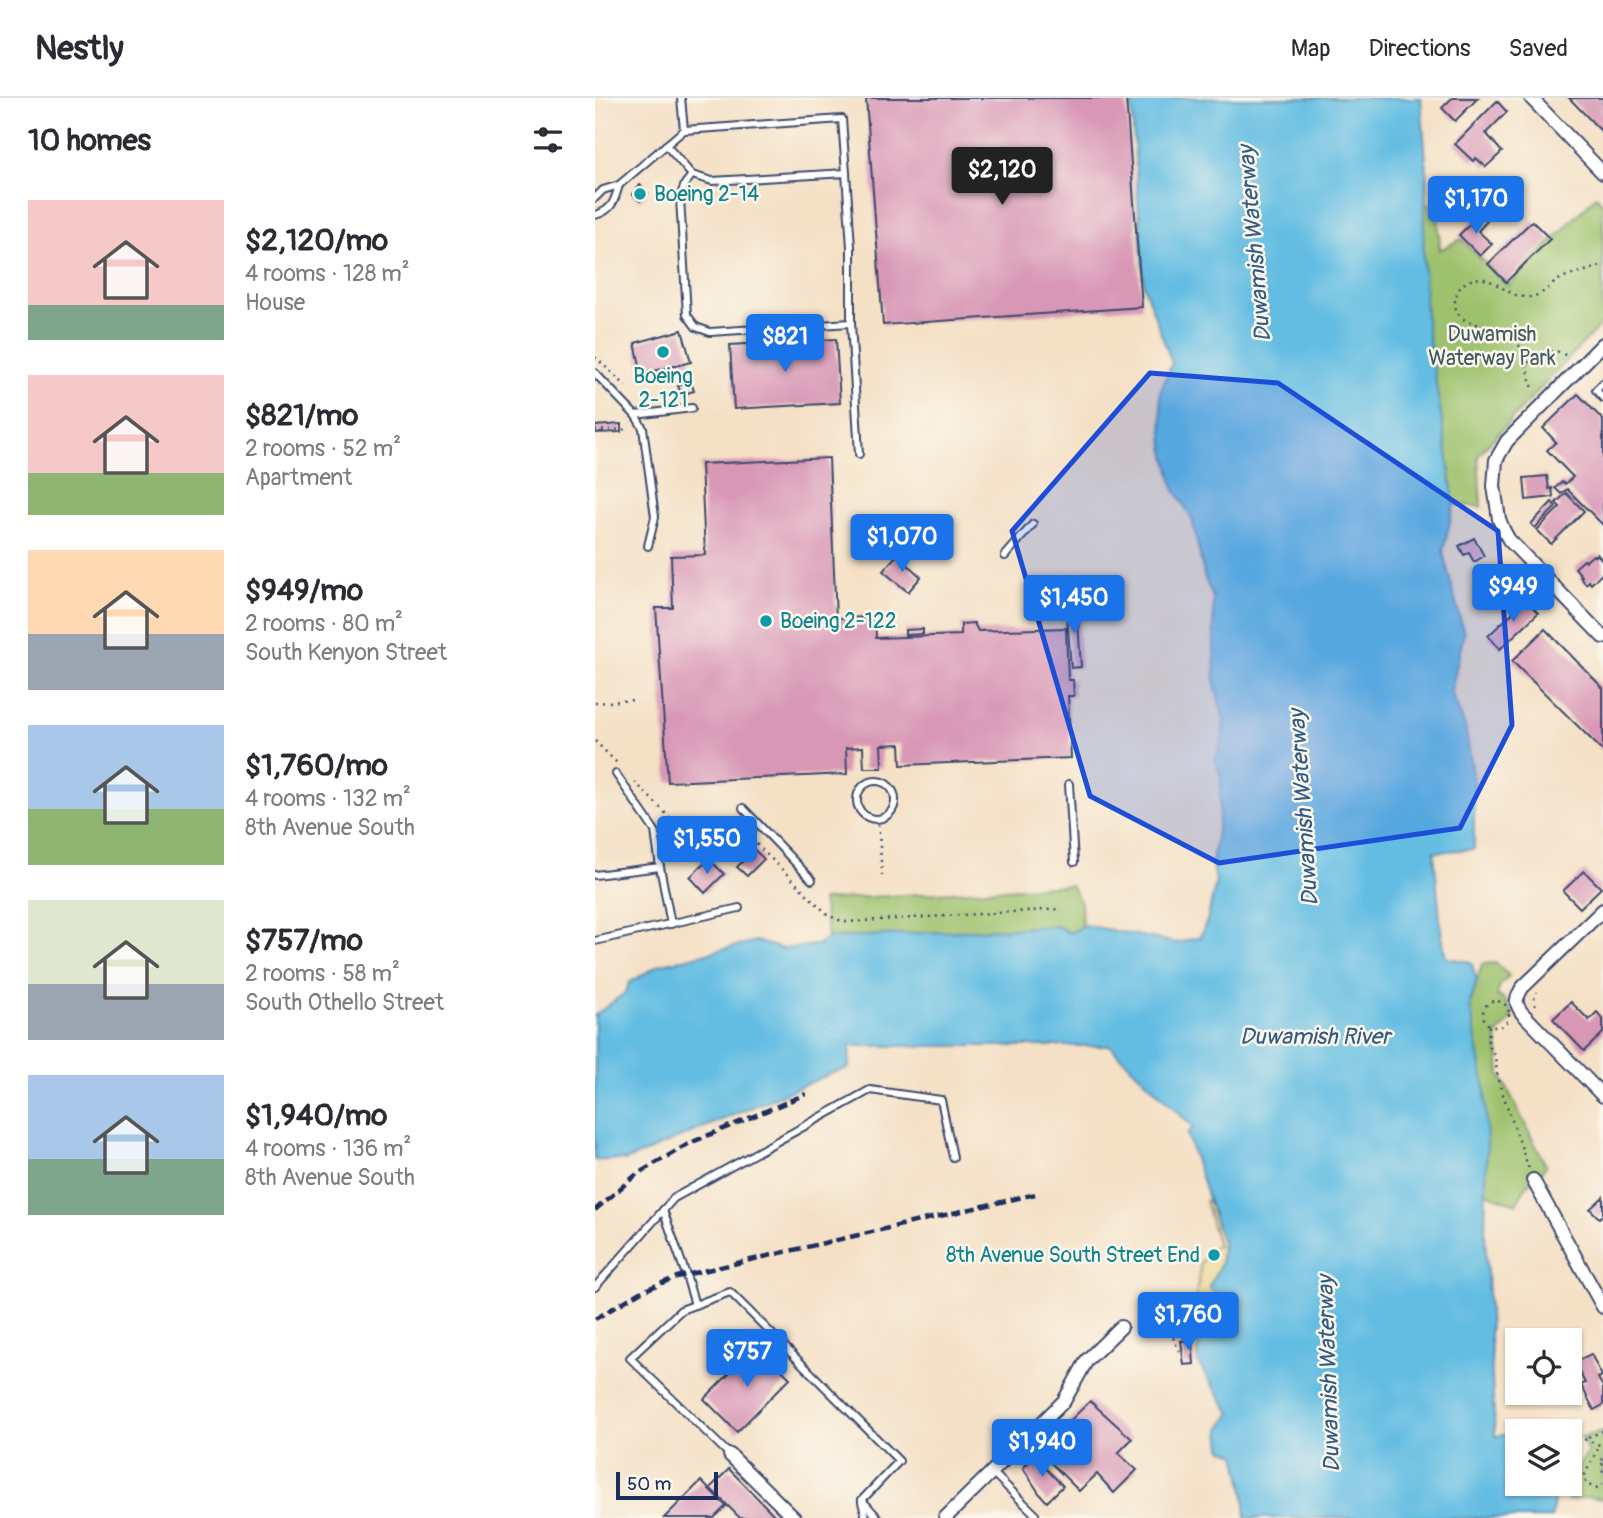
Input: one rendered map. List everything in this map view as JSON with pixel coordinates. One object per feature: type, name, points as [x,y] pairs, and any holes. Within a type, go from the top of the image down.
[{"type":"street","points":[[1531,98],[1603,173]]},
{"type":"street","points":[[1603,345],[1507,441],[1496,460],[1494,486],[1499,519],[1509,540],[1603,637]]},
{"type":"street","points":[[1603,910],[1522,988],[1516,999],[1522,1013],[1603,1096]]},
{"type":"street","points":[[1533,1180],[1603,1307]]},
{"type":"street","points":[[945,1518],[1065,1401],[1087,1360],[1121,1327]]},
{"type":"street","points":[[730,1455],[794,1518]]},
{"type":"lane","points":[[681,98],[684,130]]},
{"type":"lane","points":[[595,198],[603,190],[619,185],[684,130],[842,119],[852,247],[851,323],[859,454]]},
{"type":"lane","points":[[666,145],[692,175],[712,181],[846,173]]},
{"type":"lane","points":[[692,175],[680,198],[687,316],[696,327],[710,332],[851,323]]},
{"type":"lane","points":[[595,215],[604,213],[614,203],[619,185]]},
{"type":"lane","points":[[595,373],[635,415],[643,428],[655,517],[648,546]]},
{"type":"lane","points":[[1603,383],[1595,390],[1603,398]]},
{"type":"lane","points":[[635,415],[692,408]]},
{"type":"lane","points":[[1005,556],[1033,524]]},
{"type":"lane","points":[[616,774],[655,831],[671,923]]},
{"type":"lane","points":[[875,780],[887,784],[895,800],[891,812],[878,818],[867,817],[857,802],[864,785],[875,780]]},
{"type":"lane","points":[[1069,784],[1074,862]]},
{"type":"lane","points":[[743,808],[812,880]]},
{"type":"lane","points":[[595,875],[660,867]]},
{"type":"lane","points":[[595,941],[739,908]]},
{"type":"lane","points":[[595,1287],[674,1198],[870,1090],[941,1100],[953,1157]]},
{"type":"lane","points":[[663,1210],[695,1305]]},
{"type":"lane","points":[[730,1455],[630,1358],[681,1310],[730,1292],[899,1461],[862,1500]]},
{"type":"lane","points":[[992,1472],[1035,1514]]},
{"type":"lane","points":[[862,1500],[866,1518]]},
{"type":"lane","points":[[862,1500],[879,1518]]},
{"type":"path","points":[[1569,358],[1558,351],[1532,354],[1522,349],[1504,332],[1469,322],[1460,316],[1454,303],[1455,297],[1469,280],[1481,278],[1514,294],[1533,297],[1560,279],[1603,265]]},
{"type":"path","points":[[1522,349],[1535,391]]},
{"type":"path","points":[[1528,363],[1532,354]]},
{"type":"path","points":[[595,357],[626,386]]},
{"type":"path","points":[[595,431],[627,429]]},
{"type":"path","points":[[595,703],[634,700]]},
{"type":"path","points":[[878,818],[882,875]]},
{"type":"path","points":[[1538,1013],[1534,999],[1541,988]]},
{"type":"path","points":[[1482,1026],[1488,1025],[1498,1027],[1506,1022],[1508,1014],[1505,1006],[1497,1002],[1486,1005],[1483,1016],[1488,1025],[1488,1043],[1495,1057],[1496,1073],[1533,1180]]},
{"type":"path","points":[[1157,1300],[1168,1313],[1174,1340],[1181,1353]]},
{"type":"path","points":[[1173,1328],[1187,1326]]},
{"type":"path","points":[[1603,1431],[1584,1439],[1600,1445],[1585,1474],[1586,1485],[1596,1488],[1603,1484]]},
{"type":"path","points":[[1603,1460],[1602,1458],[1603,1475]]},
{"type":"highlighted area","points":[[1150,373],[1278,383],[1498,531],[1512,725],[1460,828],[1219,863],[1090,796],[1012,531]]},
{"type":"green space","name":"Duwamish Waterway Park","points":[[1596,196],[1603,204],[1603,322],[1478,455],[1481,507],[1454,504],[1424,309],[1425,200],[1438,213],[1440,250],[1461,239],[1508,286]]},
{"type":"green space","points":[[1071,885],[1081,903],[1082,927],[1070,933],[1057,926],[828,938],[822,900]]},
{"type":"green space","points":[[1496,963],[1509,976],[1500,985],[1497,996],[1506,1002],[1513,1017],[1497,1035],[1500,1074],[1546,1166],[1538,1177],[1528,1183],[1516,1204],[1486,1193],[1485,1090],[1470,1005],[1482,964]]},
{"type":"green space","points":[[1603,1432],[1603,1499],[1591,1497],[1568,1500],[1568,1496],[1582,1496],[1582,1461],[1588,1453],[1582,1437]]},
{"type":"sand","name":"8th Avenue South Street End","points":[[1208,1200],[1222,1242],[1221,1263],[1209,1287],[1219,1299],[1198,1340],[1188,1342],[1187,1326],[1195,1304],[1201,1262],[1213,1247],[1218,1246],[1205,1201]]},
{"type":"water","name":"Duwamish River","points":[[1131,98],[1421,98],[1427,173],[1423,254],[1426,322],[1454,504],[1443,552],[1464,633],[1451,692],[1465,726],[1474,779],[1474,849],[1434,852],[1441,931],[1446,958],[1471,962],[1477,980],[1470,1005],[1485,1088],[1485,1233],[1495,1436],[1505,1435],[1505,1496],[1555,1496],[1551,1518],[1246,1518],[1244,1491],[1236,1454],[1222,1449],[1220,1429],[1231,1413],[1198,1363],[1198,1340],[1219,1299],[1209,1287],[1221,1263],[1222,1242],[1187,1134],[1193,1127],[1110,1046],[850,1046],[849,1068],[625,1161],[595,1160],[595,1015],[626,992],[629,983],[659,965],[756,941],[782,949],[816,945],[828,938],[1057,926],[1070,933],[1085,925],[1177,943],[1200,937],[1207,921],[1216,881],[1212,863],[1221,777],[1215,760],[1223,738],[1224,720],[1215,685],[1213,598],[1205,579],[1192,519],[1174,488],[1164,447],[1160,392],[1172,363],[1144,287]]},
{"type":"building","points":[[866,98],[1126,98],[1142,307],[883,325]]},
{"type":"building","points":[[1452,98],[1478,98],[1455,121],[1442,108]]},
{"type":"building","points":[[1569,98],[1603,98],[1603,133]]},
{"type":"building","points":[[1497,101],[1507,112],[1486,133],[1502,152],[1486,167],[1476,158],[1473,161],[1455,144]]},
{"type":"building","name":"Boeing 2-14","points":[[640,185],[648,193],[640,201],[632,194]]},
{"type":"building","points":[[1480,214],[1487,221],[1478,231],[1492,244],[1480,256],[1459,235]]},
{"type":"building","points":[[1532,221],[1550,239],[1506,282],[1488,264]]},
{"type":"building","name":"Boeing 2-121","points":[[682,330],[691,362],[642,374],[635,343]]},
{"type":"building","points":[[836,339],[840,403],[734,409],[730,345]]},
{"type":"building","points":[[691,382],[694,391],[680,391],[678,386]]},
{"type":"building","points":[[1578,394],[1603,420],[1603,525],[1567,489],[1561,494],[1555,488],[1573,477],[1547,450],[1556,442],[1543,428]]},
{"type":"building","points":[[621,424],[621,432],[595,433],[595,426]]},
{"type":"building","name":"Boeing 2-122","points":[[829,458],[836,618],[875,617],[876,638],[961,635],[961,624],[974,623],[978,631],[1066,628],[1068,680],[1073,680],[1074,696],[1068,696],[1071,758],[901,765],[900,744],[881,745],[882,768],[864,768],[863,747],[846,748],[847,774],[668,782],[656,608],[673,608],[671,556],[705,555],[701,464]]},
{"type":"building","points":[[1547,476],[1553,497],[1526,500],[1524,478]]},
{"type":"building","points":[[1566,493],[1584,511],[1551,544],[1537,530],[1560,507],[1556,503]]},
{"type":"building","points":[[1552,502],[1556,507],[1535,528],[1531,524]]},
{"type":"building","points":[[1474,538],[1484,556],[1474,562],[1469,553],[1464,555],[1459,546]]},
{"type":"building","points":[[1597,554],[1603,561],[1603,573],[1591,584],[1589,581],[1586,584],[1575,568]]},
{"type":"building","points":[[897,555],[921,577],[908,592],[883,571]]},
{"type":"building","points":[[1526,600],[1538,613],[1500,649],[1488,636]]},
{"type":"building","points":[[1070,601],[1077,606],[1081,667],[1071,668],[1066,605]]},
{"type":"building","points":[[923,629],[923,634],[905,635],[905,630]]},
{"type":"building","points":[[1545,629],[1603,688],[1603,751],[1512,661]]},
{"type":"building","points":[[737,830],[744,838],[725,855],[718,848]]},
{"type":"building","points":[[748,844],[764,859],[747,876],[737,867],[744,860],[738,854]]},
{"type":"building","points":[[709,859],[724,874],[705,893],[690,877]]},
{"type":"building","points":[[1584,871],[1601,888],[1580,908],[1563,891]]},
{"type":"building","points":[[1571,1002],[1589,1020],[1597,1012],[1603,1019],[1603,1033],[1584,1051],[1553,1019]]},
{"type":"building","points":[[1603,1197],[1603,1215],[1599,1218],[1590,1209]]},
{"type":"building","points":[[1192,1340],[1194,1364],[1184,1365],[1181,1341]]},
{"type":"building","points":[[757,1346],[790,1378],[737,1432],[704,1399]]},
{"type":"building","points":[[1591,1354],[1602,1376],[1598,1378],[1603,1387],[1603,1405],[1594,1410],[1582,1387],[1585,1383],[1582,1377],[1582,1358]]},
{"type":"building","points":[[1090,1401],[1132,1439],[1118,1453],[1137,1470],[1114,1493],[1097,1474],[1079,1491],[1039,1451]]},
{"type":"building","points":[[1034,1456],[1063,1486],[1047,1502],[1023,1468]]},
{"type":"building","points":[[729,1469],[777,1518],[740,1518],[710,1488]]},
{"type":"building","points":[[701,1481],[726,1506],[714,1518],[664,1518]]},
{"type":"railway","points":[[595,1210],[637,1174],[690,1143],[806,1094]]},
{"type":"railway","points":[[595,1319],[640,1292],[677,1277],[1040,1193]]},
{"type":"place","name":"Boeing 2-14","points":[[640,194]]},
{"type":"place","name":"Boeing 2-121","points":[[663,352]]},
{"type":"place","name":"Boeing 2-122","points":[[766,621]]},
{"type":"place","name":"8th Avenue South Street End","points":[[1214,1255]]},
{"type":"water label","name":"Duwamish Waterway","points":[[1254,244]]},
{"type":"water label","name":"Duwamish Waterway","points":[[1303,808]]},
{"type":"water label","name":"Duwamish Waterway","points":[[1328,1374]]}]
